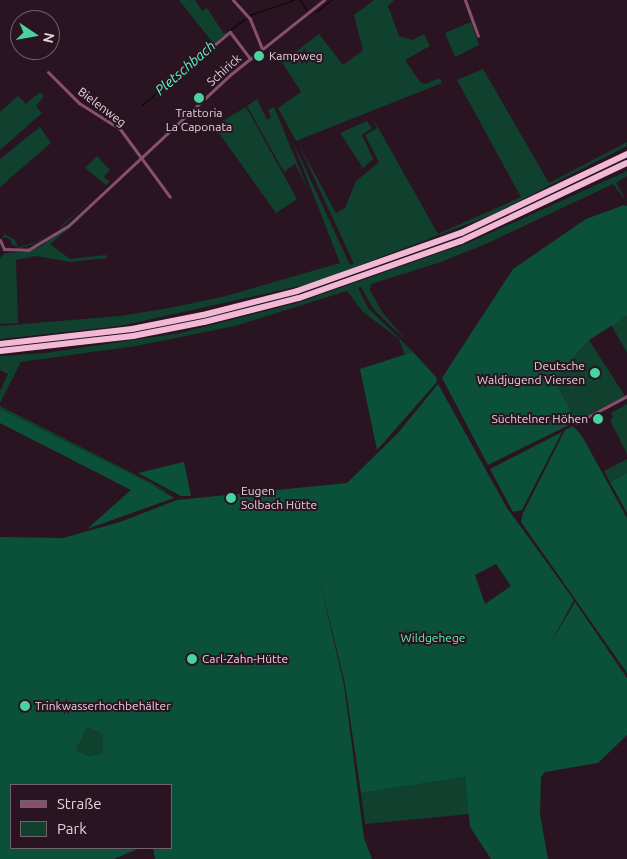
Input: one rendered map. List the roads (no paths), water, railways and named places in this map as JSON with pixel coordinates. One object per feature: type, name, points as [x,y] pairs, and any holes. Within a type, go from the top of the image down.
[{"type":"highway","points":[[0,344],[132,329],[203,315],[297,291],[461,233],[627,154]]},
{"type":"highway","points":[[0,351],[133,336],[204,322],[300,298],[461,241],[627,163]]},
{"type":"street","points":[[233,0],[250,20],[262,49]]},
{"type":"street","name":"Schirick","points":[[4,249],[28,250],[59,233],[250,59],[324,0]]},
{"type":"street","points":[[465,0],[478,36]]},
{"type":"street","points":[[207,51],[230,32],[250,59]]},
{"type":"street","name":"Bielenweg","points":[[48,72],[78,103],[120,129],[141,159]]},
{"type":"street","points":[[141,159],[170,198]]},
{"type":"street","points":[[0,240],[4,249],[0,253]]},
{"type":"street","points":[[576,423],[627,396]]},
{"type":"waterway","name":"Pletschbach","points":[[250,15],[293,0]]},
{"type":"waterway","name":"Pletschbach","points":[[300,0],[306,10]]},
{"type":"waterway","name":"Pletschbach","points":[[316,12],[331,0]]},
{"type":"waterway","name":"Pletschbach","points":[[231,29],[245,19]]},
{"type":"waterway","name":"Pletschbach","points":[[142,105],[229,31]]},
{"type":"place","name":"Kampweg","points":[[259,56]]},
{"type":"place","name":"Trattoria La Caponata","points":[[199,98]]},
{"type":"place","name":"Deutsche Waldjugend Viersen","points":[[595,373]]},
{"type":"place","name":"Süchtelner Höhen","points":[[598,419]]},
{"type":"place","name":"Eugen Solbach Hütte","points":[[231,498]]},
{"type":"place","name":"Carl-Zahn-Hütte","points":[[192,659]]},
{"type":"place","name":"Trinkwasserhochbehälter","points":[[25,706]]},
{"type":"park label","name":"Wildgehege","points":[[433,638]]}]
